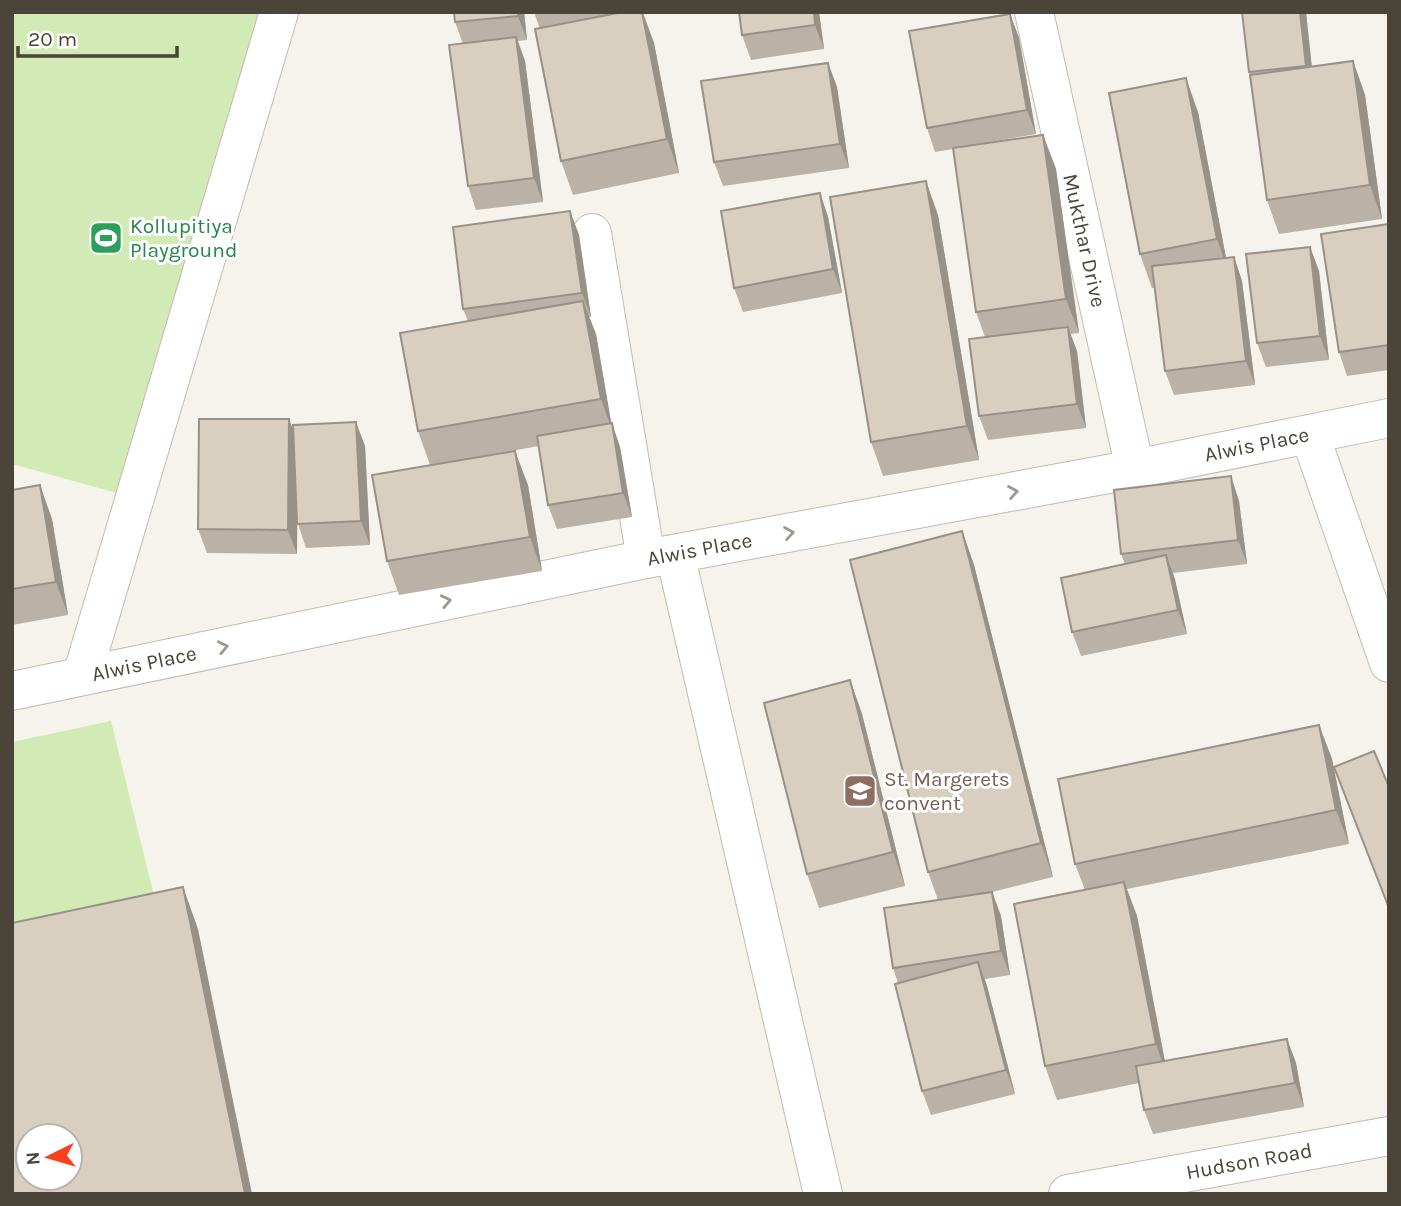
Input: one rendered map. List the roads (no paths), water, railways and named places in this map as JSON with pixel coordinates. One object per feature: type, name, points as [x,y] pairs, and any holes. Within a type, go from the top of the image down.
[{"type":"street","points":[[82,676],[279,12]]},
{"type":"street","name":"Mukthar Drive","points":[[1034,12],[1135,469]]},
{"type":"street","points":[[592,233],[660,557],[823,1194]]},
{"type":"street","name":"Alwis Place","points":[[12,691],[660,557],[1135,469],[1389,418]]},
{"type":"street","points":[[1310,435],[1389,663]]},
{"type":"street","name":"Hudson Road","points":[[1068,1194],[1196,1183],[1389,1136]]},
{"type":"place","name":"Kollupitiya Playground","points":[[106,238]]},
{"type":"place","name":"St. Margerets convent","points":[[860,791]]}]
